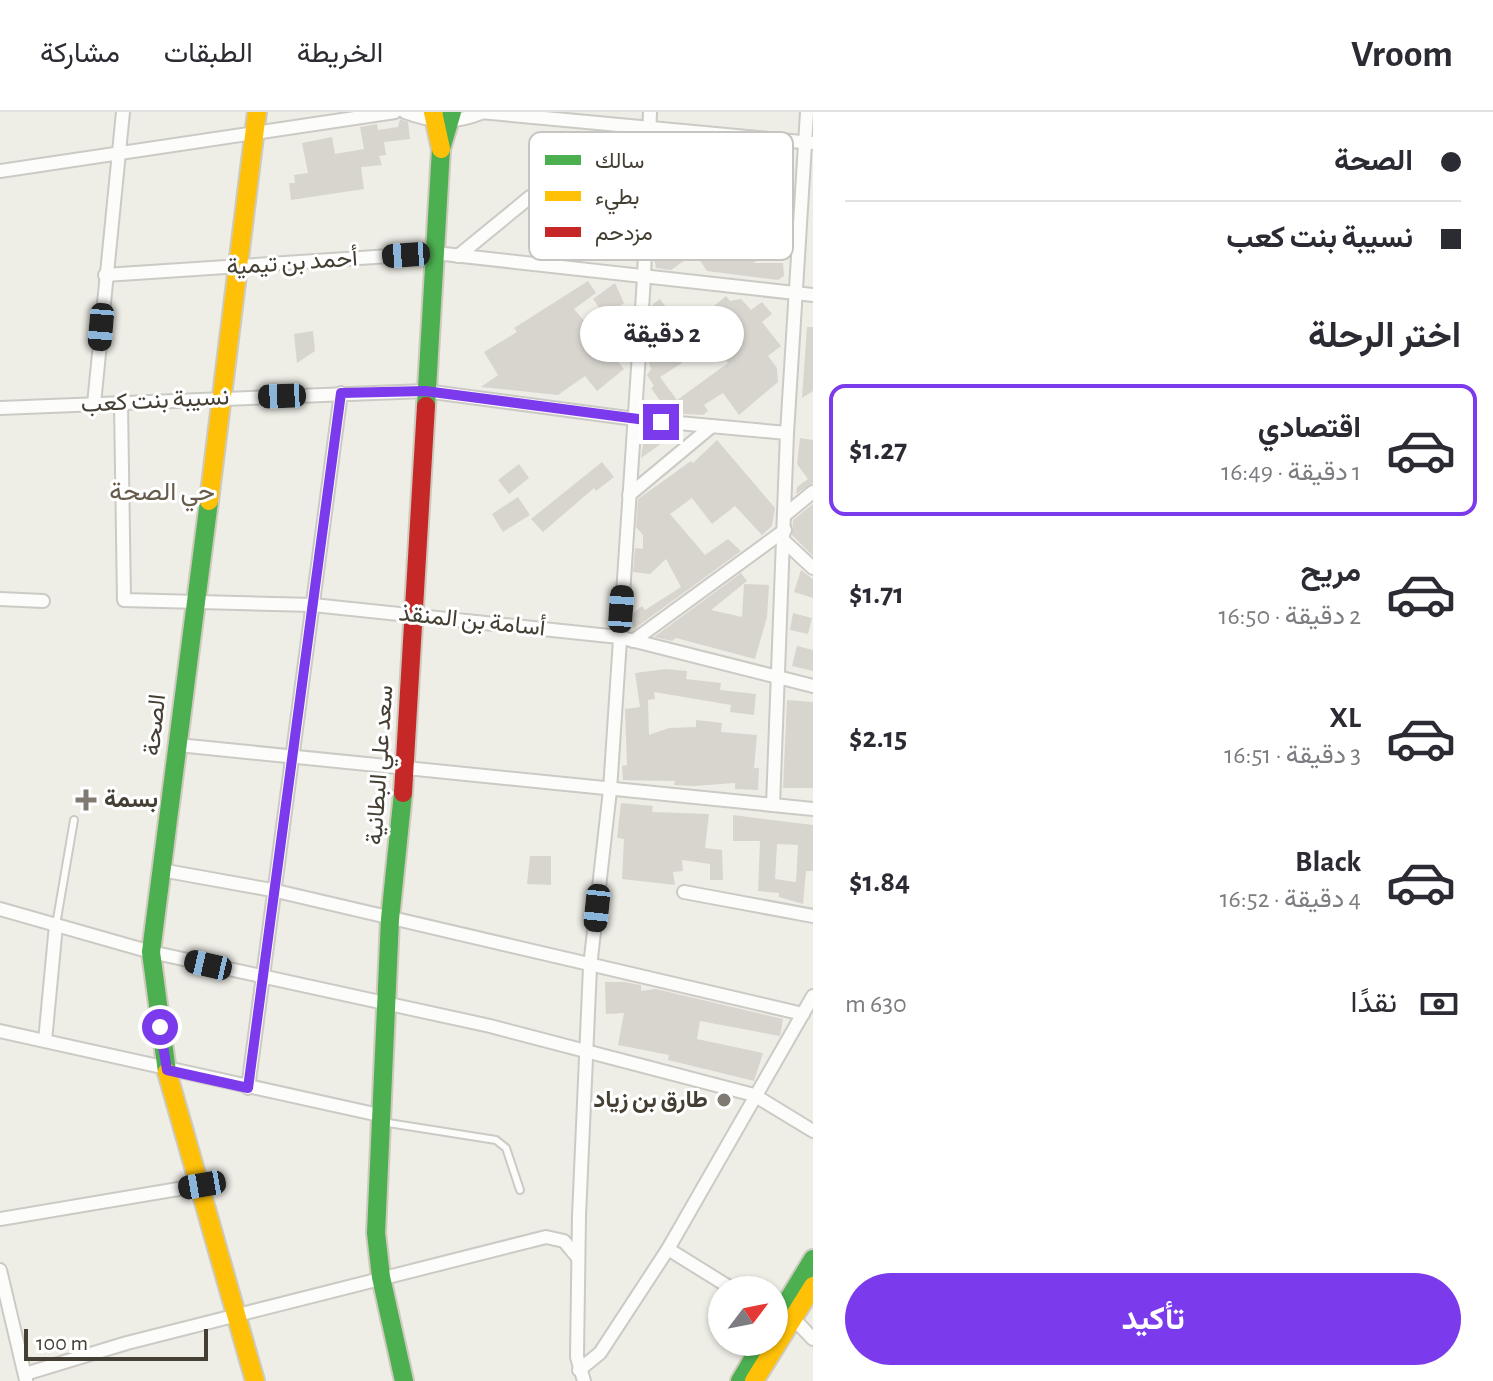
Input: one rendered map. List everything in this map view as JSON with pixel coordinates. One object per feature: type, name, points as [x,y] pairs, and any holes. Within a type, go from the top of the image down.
[{"type":"main road","name":"الصحة","points":[[255,1381],[167,1070],[151,952],[194,600],[224,398],[257,112]]},
{"type":"main road","name":"سعد علي البطانية","points":[[432,116],[441,149]]},
{"type":"main road","name":"سعد علي البطانية","points":[[404,1381],[381,1277],[376,1233],[378,1118],[390,919],[406,767],[412,613],[441,149],[452,116]]},
{"type":"main road","points":[[788,1304],[813,1259]]},
{"type":"main road","points":[[788,1310],[813,1286]]},
{"type":"main road","points":[[740,1381],[755,1356]]},
{"type":"main road","points":[[754,1381],[764,1356]]},
{"type":"street","points":[[94,404],[123,112]]},
{"type":"street","points":[[0,171],[93,160],[120,152],[395,112]]},
{"type":"street","points":[[405,112],[452,116],[463,121],[481,112],[686,132]]},
{"type":"street","points":[[649,132],[650,112]]},
{"type":"street","points":[[773,805],[787,433],[808,142],[807,112]]},
{"type":"street","points":[[458,256],[529,198]]},
{"type":"street","name":"أحمد بن تيمية","points":[[105,275],[435,253],[813,295]]},
{"type":"street","points":[[582,1376],[578,1260],[590,967],[610,790],[645,260]]},
{"type":"street","name":"نسيبة بنت كعب","points":[[0,408],[425,391],[635,419],[787,433]]},
{"type":"street","points":[[248,1088],[264,977],[272,890],[341,393]]},
{"type":"street","name":"أسامة بن المنقذ","points":[[121,403],[124,600],[313,605],[619,637],[813,686]]},
{"type":"street","points":[[629,495],[712,426]]},
{"type":"street","points":[[786,514],[813,492]]},
{"type":"street","points":[[785,536],[812,564]]},
{"type":"street","points":[[633,641],[785,536]]},
{"type":"street","points":[[0,599],[43,601]]},
{"type":"street","points":[[178,745],[813,809]]},
{"type":"street","points":[[161,870],[272,890],[590,967],[810,1004],[754,1095],[668,1249],[582,1376]]},
{"type":"street","points":[[684,892],[813,916]]},
{"type":"street","points":[[0,909],[151,952],[588,1050],[754,1095],[813,1131]]},
{"type":"street","points":[[45,1041],[56,925]]},
{"type":"street","points":[[0,1031],[378,1118]]},
{"type":"street","points":[[0,1219],[202,1185]]},
{"type":"street","points":[[1,1276],[26,1377],[127,1343],[546,1237],[564,1241],[578,1260]]},
{"type":"street","points":[[668,1249],[711,1276]]},
{"type":"street","points":[[788,1323],[813,1339]]},
{"type":"lane","points":[[56,925],[74,820]]},
{"type":"lane","points":[[378,1118],[496,1140],[506,1148],[520,1190]]},
{"type":"building","points":[[400,119],[408,122],[410,139],[384,142],[386,155],[379,156],[382,165],[361,167],[364,189],[291,200],[289,183],[295,183],[294,175],[308,173],[302,143],[332,137],[335,154],[364,149],[360,127],[377,124],[378,130],[398,127]]},
{"type":"building","points":[[655,260],[685,260],[671,270],[656,268]]},
{"type":"building","points":[[700,260],[759,260],[753,263],[783,263],[784,276],[778,280],[707,271]]},
{"type":"building","points":[[588,281],[596,293],[574,309],[624,369],[597,391],[585,376],[558,395],[481,387],[498,375],[484,352],[517,332],[514,328]]},
{"type":"building","points":[[615,283],[624,303],[606,317],[593,299]]},
{"type":"building","points":[[726,296],[730,301],[741,299],[751,310],[762,302],[772,314],[762,322],[781,346],[768,356],[777,368],[778,382],[739,415],[723,393],[704,405],[708,411],[703,415],[669,413],[651,388],[654,386],[647,375],[651,369],[648,359],[668,346],[650,321],[653,304],[660,299],[683,331],[695,322],[706,338],[679,358],[682,363],[660,377],[677,400],[728,363],[714,344],[734,329],[714,306]]},
{"type":"building","points":[[807,327],[813,327],[813,391],[802,398]]},
{"type":"building","points":[[313,331],[315,351],[297,363],[294,334]]},
{"type":"building","points":[[645,431],[675,434],[641,458]]},
{"type":"building","points":[[800,438],[813,440],[813,483],[796,494],[797,487],[808,479],[797,464]]},
{"type":"building","points":[[717,440],[775,508],[772,526],[762,535],[735,506],[712,524],[692,498],[670,514],[705,555],[728,539],[741,551],[634,629],[631,615],[642,606],[645,610],[681,587],[666,559],[650,574],[633,572],[635,548],[643,549],[643,535],[636,527],[638,499],[691,461],[693,463]]},
{"type":"building","points":[[602,462],[614,477],[596,491],[594,488],[543,532],[531,519]]},
{"type":"building","points":[[519,464],[529,478],[509,494],[498,480]]},
{"type":"building","points":[[518,497],[530,515],[503,532],[492,514]]},
{"type":"building","points":[[813,504],[813,556],[792,535],[793,520]]},
{"type":"building","points":[[801,570],[813,579],[813,598],[794,592]]},
{"type":"building","points":[[741,573],[747,581],[711,610],[742,617],[744,584],[769,585],[767,617],[755,659],[676,638],[672,641],[654,637]]},
{"type":"building","points":[[793,613],[812,618],[808,634],[790,630]]},
{"type":"building","points":[[797,646],[813,650],[813,671],[792,666]]},
{"type":"building","points":[[666,669],[687,671],[686,679],[721,683],[720,690],[756,694],[754,715],[730,712],[731,705],[654,692],[655,699],[648,700],[649,735],[669,728],[696,727],[696,720],[722,723],[721,732],[757,735],[754,768],[759,768],[758,790],[735,789],[735,783],[694,786],[674,785],[675,781],[623,780],[622,766],[627,765],[625,709],[640,707],[635,673]]},
{"type":"building","points":[[787,700],[813,702],[813,788],[783,788]]},
{"type":"building","points":[[621,803],[653,806],[652,812],[709,814],[705,848],[722,850],[723,880],[710,880],[710,864],[682,860],[683,871],[673,872],[675,885],[622,879],[624,839],[617,838]]},
{"type":"building","points":[[733,815],[813,825],[813,871],[806,871],[803,904],[779,897],[779,893],[758,891],[760,841],[733,841]],"holes":[[[777,844],[798,845],[796,882],[775,879]]]},
{"type":"building","points":[[530,856],[551,856],[551,885],[527,884]]},
{"type":"building","points":[[605,982],[641,985],[641,991],[656,989],[783,1019],[780,1036],[700,1021],[697,1039],[763,1053],[754,1081],[668,1060],[669,1055],[618,1045],[624,1013],[606,1014]]},
{"type":"traffic: fast","points":[[426,406],[441,149],[452,112]]},
{"type":"traffic: fast","points":[[167,1072],[151,952],[209,501]]},
{"type":"traffic: fast","points":[[403,793],[390,919],[376,1233],[381,1277],[404,1381]]},
{"type":"traffic: fast","points":[[788,1300],[813,1259]]},
{"type":"traffic: fast","points":[[740,1381],[755,1356]]},
{"type":"traffic: slow","points":[[209,501],[257,112]]},
{"type":"traffic: slow","points":[[433,112],[441,149]]},
{"type":"traffic: slow","points":[[167,1072],[255,1381]]},
{"type":"traffic: slow","points":[[754,1381],[813,1286]]},
{"type":"traffic: jam","points":[[403,793],[426,406]]},
{"type":"place","name":"بسمة","points":[[86,800]]},
{"type":"place","name":"طارق بن زياد","points":[[724,1100]]},
{"type":"district","name":"حي الصحة","points":[[162,492]]},
{"type":"route","points":[[160,1027],[167,1070],[248,1088],[264,977],[272,890],[341,393],[425,391],[661,422]]}]
